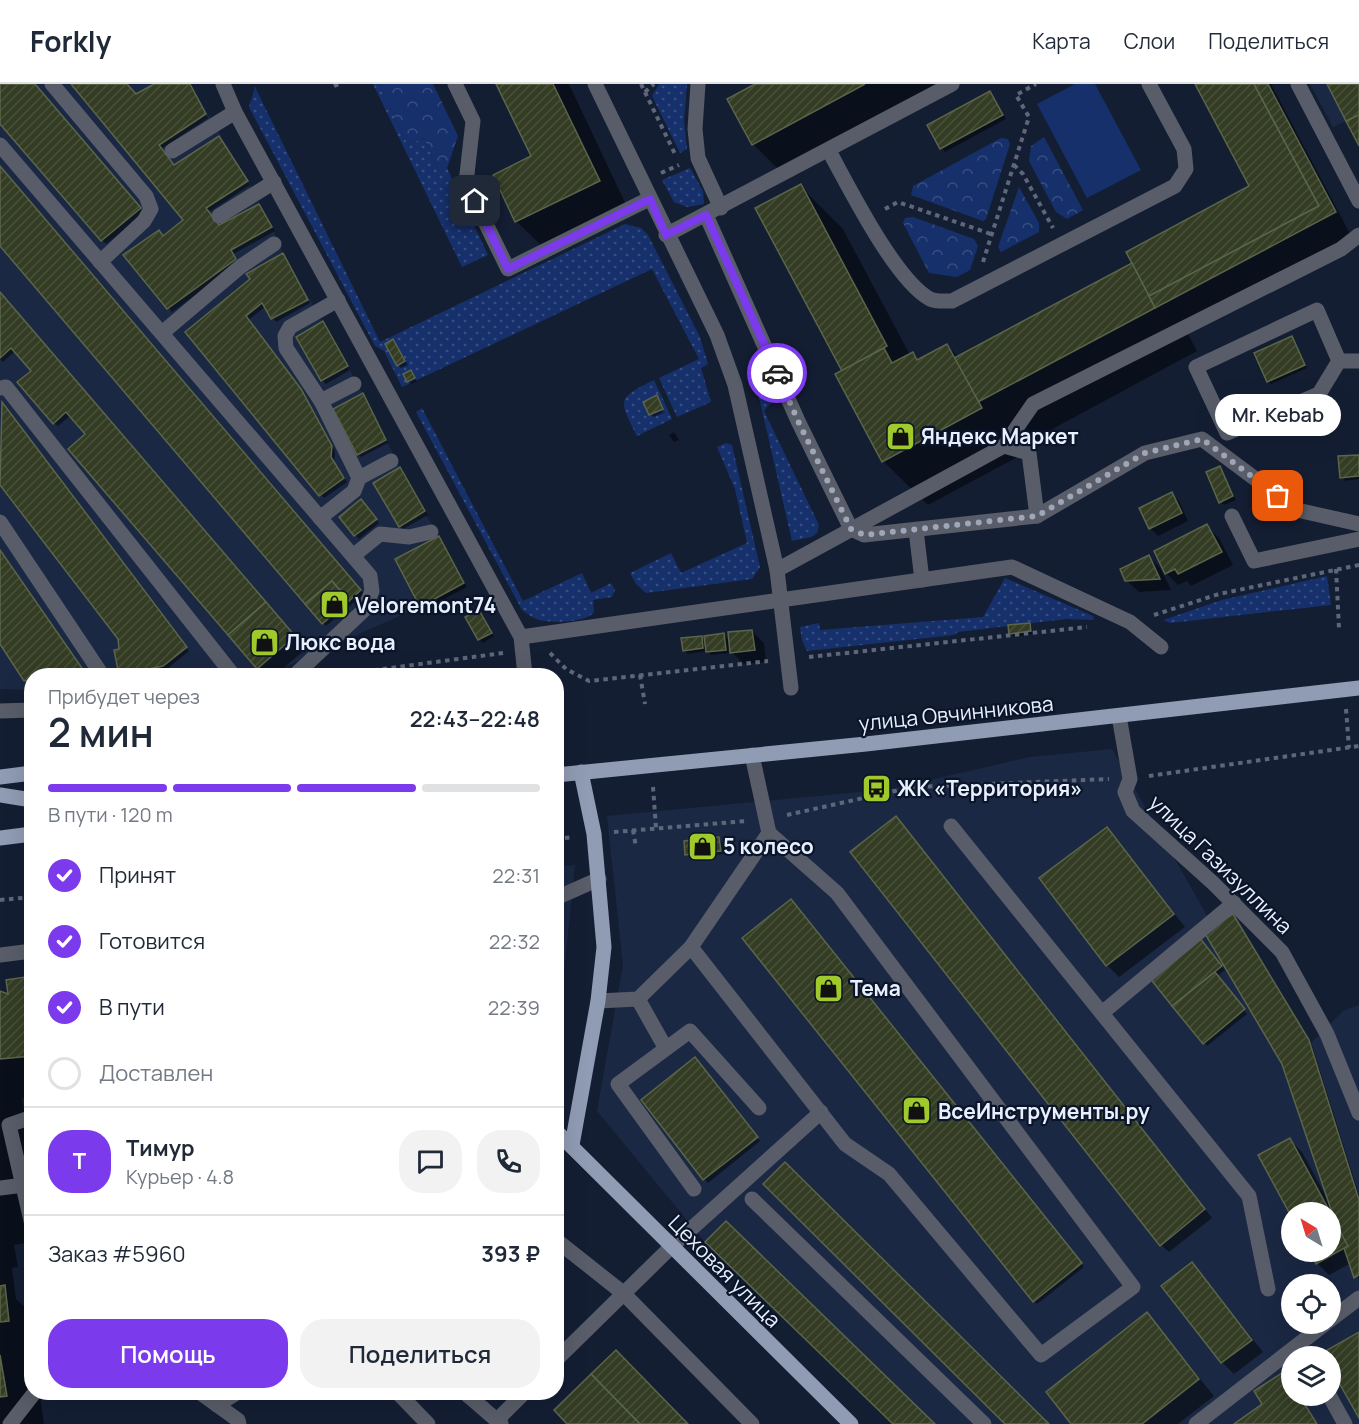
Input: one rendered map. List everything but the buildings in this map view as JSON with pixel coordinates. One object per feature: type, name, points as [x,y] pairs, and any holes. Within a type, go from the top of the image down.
[{"type":"main road","name":"улица Овчинникова","points":[[564,774],[1119,716],[1352,688]]},
{"type":"main road","points":[[572,1145],[598,1001],[604,947],[594,834],[581,772]]},
{"type":"main road","points":[[0,777],[24,774]]},
{"type":"main road","points":[[0,795],[24,799]]},
{"type":"main road","points":[[0,837],[24,835]]},
{"type":"main road","name":"Цеховая улица","points":[[564,1138],[851,1424]]},
{"type":"street","points":[[52,84],[146,196],[151,209],[144,220],[100,262]]},
{"type":"street","points":[[455,84],[473,121],[466,183],[508,269],[650,199]]},
{"type":"street","points":[[596,84],[666,235],[717,335],[735,385],[777,570],[791,688]]},
{"type":"street","points":[[698,84],[695,129],[698,158],[721,208]]},
{"type":"street","points":[[666,235],[829,151],[952,84]]},
{"type":"street","points":[[829,151],[866,219],[912,286],[932,300],[952,301],[1174,186],[1186,169],[1184,149],[1149,84]]},
{"type":"street","points":[[1298,84],[1359,201]]},
{"type":"street","points":[[224,85],[235,112],[522,644],[524,668]]},
{"type":"street","points":[[172,151],[235,112]]},
{"type":"street","points":[[0,145],[370,576],[372,591],[364,610],[302,668]]},
{"type":"street","points":[[219,216],[274,182]]},
{"type":"street","points":[[706,215],[798,421],[851,529],[864,535],[1037,516],[1145,453],[1202,439],[1297,510],[1359,524]]},
{"type":"street","points":[[777,570],[1005,446],[1033,404],[1341,249],[1359,235]]},
{"type":"street","points":[[162,333],[240,267],[274,244]]},
{"type":"street","points":[[338,300],[290,327],[285,336],[286,348],[321,401],[359,478]]},
{"type":"street","points":[[1317,310],[1339,360],[1319,394],[1227,433],[1196,367],[1317,310]]},
{"type":"street","points":[[1339,360],[1359,361]]},
{"type":"street","points":[[2,384],[227,668]]},
{"type":"street","points":[[321,401],[354,384]]},
{"type":"street","points":[[1005,446],[1029,453],[1037,516]]},
{"type":"street","points":[[320,518],[354,491],[359,478],[392,461]]},
{"type":"street","points":[[1232,516],[1254,561],[1359,539]]},
{"type":"street","points":[[0,522],[97,668]]},
{"type":"street","points":[[916,530],[922,580]]},
{"type":"street","points":[[353,556],[381,534],[409,537],[431,532]]},
{"type":"street","points":[[522,644],[780,600],[1012,567],[1130,622],[1161,647]]},
{"type":"street","points":[[0,711],[24,710]]},
{"type":"street","name":"улица Газизуллина","points":[[1119,716],[1130,779],[1125,792],[1133,811],[1234,903],[1282,952],[1327,1034],[1359,1113]]},
{"type":"street","points":[[691,947],[845,1144],[889,1174],[1041,1355],[1132,1287],[837,892],[767,826],[752,755]]},
{"type":"street","points":[[598,1001],[638,999],[691,947],[767,826]]},
{"type":"street","points":[[951,826],[1249,1196],[1268,1289]]},
{"type":"street","points":[[564,894],[598,879]]},
{"type":"street","points":[[1102,1013],[1234,903]]},
{"type":"street","points":[[0,955],[24,952]]},
{"type":"street","points":[[638,999],[665,1047]]},
{"type":"street","points":[[694,1189],[618,1084],[665,1047],[690,1031],[759,1108]]},
{"type":"street","points":[[564,1352],[671,1247],[821,1113]]},
{"type":"street","points":[[0,1188],[24,1185],[9,1125],[24,1120]]},
{"type":"street","points":[[752,1198],[984,1424]]},
{"type":"street","points":[[564,1246],[623,1293],[752,1424]]},
{"type":"street","points":[[1341,1312],[1359,1298]]},
{"type":"street","points":[[1306,1346],[1317,1334]]},
{"type":"street","points":[[1196,1424],[1281,1365]]},
{"type":"street","points":[[10,1424],[29,1400]]},
{"type":"street","points":[[209,1400],[238,1420],[239,1424]]},
{"type":"street","points":[[217,1406],[226,1400]]},
{"type":"street","points":[[405,1400],[428,1424]]},
{"type":"street","points":[[473,1400],[499,1422],[518,1400]]},
{"type":"street","points":[[1335,1406],[1345,1424]]},
{"type":"path","points":[[334,87],[339,84]]},
{"type":"path","points":[[641,84],[680,164],[642,183]]},
{"type":"path","points":[[645,92],[654,84]]},
{"type":"path","points":[[973,290],[1029,117],[1016,95],[1036,84]]},
{"type":"path","points":[[1014,165],[1023,174],[1061,244]]},
{"type":"path","points":[[866,219],[898,202],[991,234]]},
{"type":"path","points":[[1130,622],[1219,594],[1359,565]]},
{"type":"path","points":[[1336,569],[1339,628]]},
{"type":"path","points":[[380,668],[522,644],[546,648],[566,669],[589,681],[1094,626]]},
{"type":"path","points":[[640,675],[645,704]]},
{"type":"path","points":[[1348,748],[1352,688]]},
{"type":"path","points":[[564,838],[656,828],[767,826],[913,787],[1130,779],[1359,746]]},
{"type":"path","points":[[652,764],[656,828]]},
{"type":"path","points":[[633,830],[636,847]]},
{"type":"path","points":[[0,900],[24,898]]},
{"type":"shaded area","points":[[0,84],[190,84],[248,181],[283,253],[348,366],[464,583],[420,607],[283,668],[24,668],[24,690],[0,689]]},
{"type":"shaded area","points":[[1310,84],[1359,84],[1359,146],[1346,121],[1333,127]]},
{"type":"shaded area","points":[[1112,749],[1291,1063],[1343,1011],[1359,1005],[1359,1424],[893,1424],[705,1242],[597,1111],[623,965],[607,816],[891,789],[1030,757]]},
{"type":"shaded area","points":[[575,865],[564,973],[564,866]]},
{"type":"green space","points":[[373,84],[379,84],[408,145],[424,138],[439,171],[447,168],[488,255],[462,267]]},
{"type":"green space","points":[[379,84],[433,84],[458,136],[447,168],[439,171],[424,138],[408,145]]},
{"type":"green space","points":[[659,84],[687,84],[684,121],[687,149],[680,153],[652,96]]},
{"type":"green space","points":[[1075,84],[1095,84],[1141,170],[1087,198],[1037,104]]},
{"type":"green space","points":[[255,87],[380,342],[625,224],[641,228],[648,235],[700,337],[708,364],[701,368],[711,402],[677,417],[659,378],[699,359],[652,269],[402,387],[384,351],[375,346],[249,107]]},
{"type":"green space","points":[[1044,137],[1083,210],[1067,219],[1056,212],[1029,161],[1031,146]]},
{"type":"green space","points":[[1001,138],[1008,139],[1010,144],[986,219],[983,221],[911,195],[913,186]]},
{"type":"green space","points":[[690,168],[703,191],[704,204],[687,207],[674,202],[662,180]]},
{"type":"green space","points":[[1019,187],[1039,223],[1039,232],[1001,252],[998,247]]},
{"type":"green space","points":[[913,217],[974,239],[978,246],[970,270],[957,277],[929,273],[903,223],[905,218]]},
{"type":"green space","points":[[654,380],[672,419],[637,436],[624,407],[624,401],[627,396]]},
{"type":"green space","points":[[765,394],[772,402],[764,411],[819,525],[817,533],[811,537],[792,541],[759,397]]},
{"type":"green space","points":[[422,408],[523,601],[582,573],[591,593],[611,583],[615,590],[612,597],[593,600],[594,612],[590,616],[577,620],[552,622],[539,620],[522,610],[416,412]]},
{"type":"green space","points":[[726,443],[732,445],[760,567],[752,579],[646,593],[636,584],[630,573],[671,553],[681,573],[747,543],[735,489],[717,447]]},
{"type":"green space","points":[[1327,576],[1331,605],[1170,623],[1163,620],[1222,600]]},
{"type":"green space","points":[[1005,578],[1093,616],[1094,620],[1066,619],[958,632],[954,635],[807,651],[802,640],[800,627],[819,623],[820,630],[983,617]]},
{"type":"way so far","points":[[777,373],[851,529],[864,535],[1037,516],[1145,453],[1202,439],[1278,496]]},
{"type":"place","name":"Яндекс Маркет","points":[[900,436]]},
{"type":"place","name":"Mr. Kebab","points":[[1278,496]]},
{"type":"place","name":"Veloremont74","points":[[334,605]]},
{"type":"place","name":"Люкс вода","points":[[264,642]]},
{"type":"place","name":"ЖК «Территория»","points":[[876,788]]},
{"type":"place","name":"5 колесо","points":[[702,846]]},
{"type":"place","name":"Тема","points":[[829,988]]},
{"type":"place","name":"ВсеИнструменты.ру","points":[[917,1111]]},
{"type":"route","points":[[475,201],[508,269],[650,199],[666,235],[706,215],[777,373]]}]
